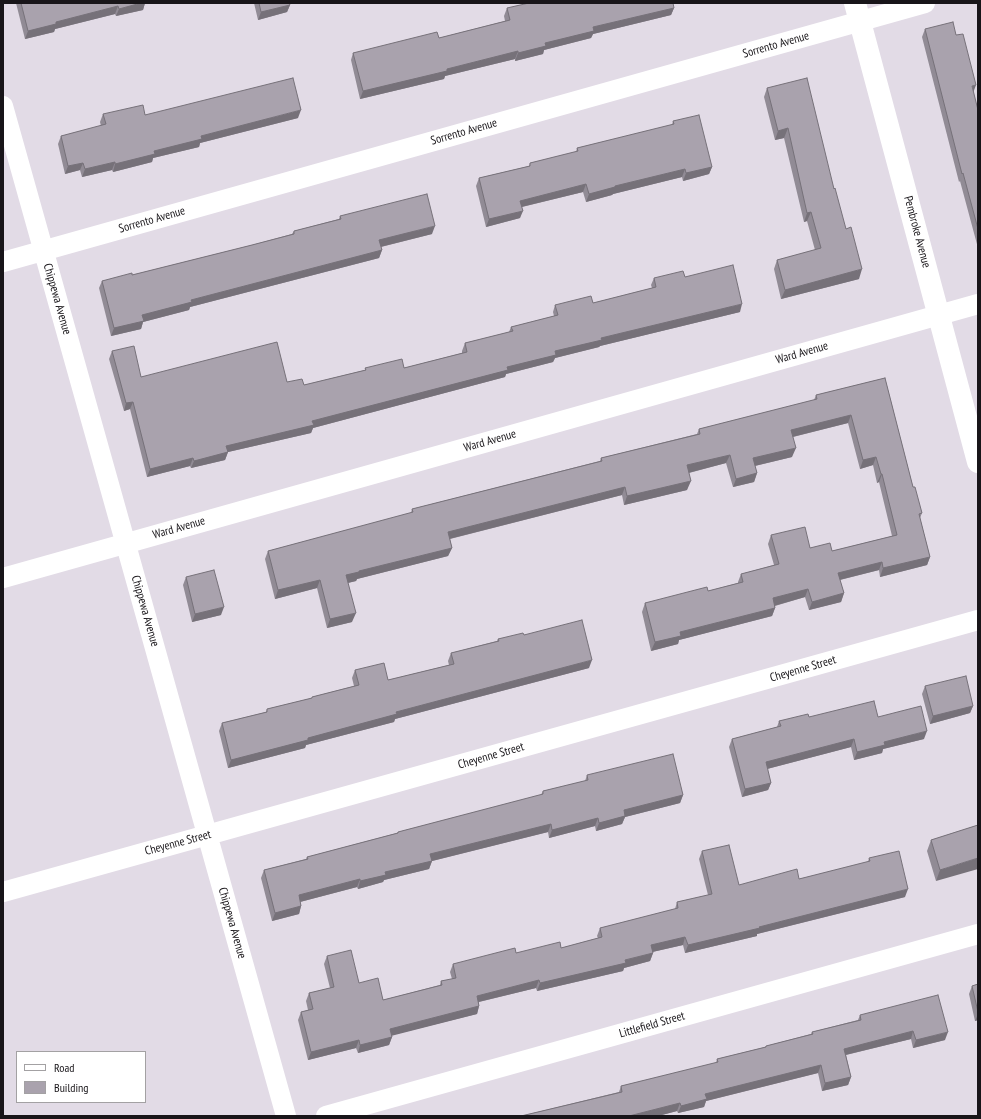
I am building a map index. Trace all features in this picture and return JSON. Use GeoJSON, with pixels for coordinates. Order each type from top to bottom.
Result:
{"type":"FeatureCollection","features":[{"type":"Feature","properties":{"kind":"street","name":"Sorrento Avenue"},"geometry":{"type":"LineString","coordinates":[[3,262],[858,12],[925,3]]}},
{"type":"Feature","properties":{"kind":"street","name":"Pembroke Avenue"},"geometry":{"type":"LineString","coordinates":[[858,12],[978,462]]}},
{"type":"Feature","properties":{"kind":"street","name":"Chippewa Avenue"},"geometry":{"type":"LineString","coordinates":[[3,106],[286,1116]]}},
{"type":"Feature","properties":{"kind":"street","name":"Ward Avenue"},"geometry":{"type":"LineString","coordinates":[[3,578],[978,304]]}},
{"type":"Feature","properties":{"kind":"street","name":"Cheyenne Street"},"geometry":{"type":"LineString","coordinates":[[3,892],[978,620]]}},
{"type":"Feature","properties":{"kind":"street","name":"Littlefield Street"},"geometry":{"type":"LineString","coordinates":[[326,1116],[978,934]]}},
{"type":"Feature","properties":{"kind":"building"},"geometry":{"type":"Polygon","coordinates":[[[21,3],[141,3],[119,9],[118,6],[28,31],[21,3]]]}},
{"type":"Feature","properties":{"kind":"building"},"geometry":{"type":"Polygon","coordinates":[[[259,3],[289,3],[290,5],[261,12],[259,3]]]}},
{"type":"Feature","properties":{"kind":"building"},"geometry":{"type":"Polygon","coordinates":[[[529,3],[673,3],[674,8],[593,27],[594,31],[545,43],[546,46],[518,53],[518,51],[447,69],[447,71],[363,91],[353,53],[437,32],[439,38],[510,20],[507,8],[529,3]]]}},
{"type":"Feature","properties":{"kind":"building"},"geometry":{"type":"Polygon","coordinates":[[[953,22],[956,35],[963,34],[976,85],[972,86],[978,110],[978,229],[963,173],[962,174],[925,29],[953,22]]]}},
{"type":"Feature","properties":{"kind":"building"},"geometry":{"type":"Polygon","coordinates":[[[293,78],[301,110],[201,136],[202,139],[154,151],[155,154],[115,164],[115,162],[85,169],[83,163],[68,166],[61,136],[106,124],[103,114],[143,105],[145,115],[293,78]]]}},
{"type":"Feature","properties":{"kind":"building"},"geometry":{"type":"Polygon","coordinates":[[[807,78],[834,189],[835,188],[846,229],[851,227],[862,269],[785,290],[777,260],[821,248],[811,212],[807,213],[788,128],[778,131],[767,88],[807,78]]]}},
{"type":"Feature","properties":{"kind":"building"},"geometry":{"type":"Polygon","coordinates":[[[699,115],[712,167],[686,173],[685,169],[589,194],[586,184],[520,201],[523,211],[489,219],[479,178],[530,166],[530,163],[578,151],[577,148],[674,124],[673,121],[699,115]]]}},
{"type":"Feature","properties":{"kind":"building"},"geometry":{"type":"Polygon","coordinates":[[[427,194],[435,226],[379,240],[382,250],[191,300],[192,302],[142,315],[144,321],[114,328],[102,281],[132,273],[132,275],[294,234],[294,231],[341,219],[340,216],[427,194]]]}},
{"type":"Feature","properties":{"kind":"building"},"geometry":{"type":"Polygon","coordinates":[[[733,265],[742,304],[601,338],[602,340],[555,351],[556,355],[507,367],[508,370],[312,421],[314,425],[226,446],[228,452],[194,461],[193,458],[150,469],[133,402],[126,403],[112,351],[134,346],[141,377],[277,342],[287,382],[302,379],[304,385],[366,370],[365,368],[402,359],[404,368],[467,352],[465,343],[513,331],[511,327],[558,315],[555,305],[591,296],[593,303],[656,287],[654,278],[683,271],[685,277],[733,265]]]}},
{"type":"Feature","properties":{"kind":"building"},"geometry":{"type":"Polygon","coordinates":[[[885,378],[913,487],[915,487],[922,513],[919,514],[930,557],[883,568],[882,562],[838,573],[844,593],[812,602],[808,589],[773,598],[775,608],[680,632],[681,636],[655,642],[645,603],[707,587],[708,591],[743,582],[741,574],[779,564],[771,535],[805,527],[810,548],[830,543],[832,551],[897,535],[882,474],[876,457],[863,460],[851,415],[791,430],[796,448],[753,458],[757,473],[736,479],[730,455],[687,465],[691,481],[627,496],[625,487],[448,532],[452,548],[346,575],[356,613],[330,619],[320,580],[278,590],[268,551],[413,512],[412,509],[602,461],[601,458],[700,434],[699,429],[817,399],[816,395],[885,378]]]}},
{"type":"Feature","properties":{"kind":"building"},"geometry":{"type":"Polygon","coordinates":[[[214,570],[224,607],[195,614],[186,577],[214,570]]]}},
{"type":"Feature","properties":{"kind":"building"},"geometry":{"type":"Polygon","coordinates":[[[582,620],[592,660],[396,712],[397,714],[308,738],[308,740],[231,760],[222,723],[267,712],[267,709],[359,685],[355,670],[384,663],[388,680],[454,664],[451,653],[499,641],[498,639],[523,633],[524,635],[582,620]]]}},
{"type":"Feature","properties":{"kind":"building"},"geometry":{"type":"Polygon","coordinates":[[[966,676],[973,706],[933,716],[925,686],[966,676]]]}},
{"type":"Feature","properties":{"kind":"building"},"geometry":{"type":"Polygon","coordinates":[[[874,701],[878,717],[921,706],[927,731],[884,742],[885,745],[857,752],[854,739],[766,762],[771,783],[745,789],[732,739],[781,726],[779,721],[808,714],[809,717],[874,701]]]}},
{"type":"Feature","properties":{"kind":"building"},"geometry":{"type":"Polygon","coordinates":[[[673,754],[683,795],[624,810],[625,816],[599,823],[598,818],[552,830],[551,824],[430,854],[432,861],[385,872],[386,875],[360,881],[360,879],[299,895],[301,906],[275,913],[264,870],[308,859],[307,857],[398,832],[543,794],[543,791],[588,780],[587,775],[673,754]]]}},
{"type":"Feature","properties":{"kind":"building"},"geometry":{"type":"Polygon","coordinates":[[[978,825],[978,858],[940,870],[931,840],[978,825]]]}},
{"type":"Feature","properties":{"kind":"building"},"geometry":{"type":"Polygon","coordinates":[[[729,845],[739,885],[797,869],[799,879],[870,861],[869,858],[899,851],[908,889],[759,927],[760,928],[688,945],[685,937],[651,945],[653,953],[625,960],[626,963],[540,983],[539,980],[477,996],[479,1006],[390,1029],[392,1037],[360,1045],[359,1040],[311,1052],[301,1012],[313,1009],[309,993],[334,987],[327,956],[351,950],[359,983],[378,978],[383,1000],[442,985],[441,981],[456,978],[453,964],[515,948],[516,953],[560,942],[561,948],[602,937],[600,928],[678,908],[677,902],[712,894],[702,851],[729,845]]]}},
{"type":"Feature","properties":{"kind":"building"},"geometry":{"type":"Polygon","coordinates":[[[978,984],[978,1012],[972,986],[978,984]]]}},
{"type":"Feature","properties":{"kind":"building"},"geometry":{"type":"Polygon","coordinates":[[[938,995],[948,1032],[916,1040],[913,1031],[844,1049],[851,1077],[825,1083],[821,1065],[705,1094],[707,1099],[681,1106],[680,1103],[629,1116],[521,1116],[622,1092],[621,1086],[718,1062],[717,1059],[813,1034],[812,1032],[861,1020],[860,1015],[938,995]]]}}]}
